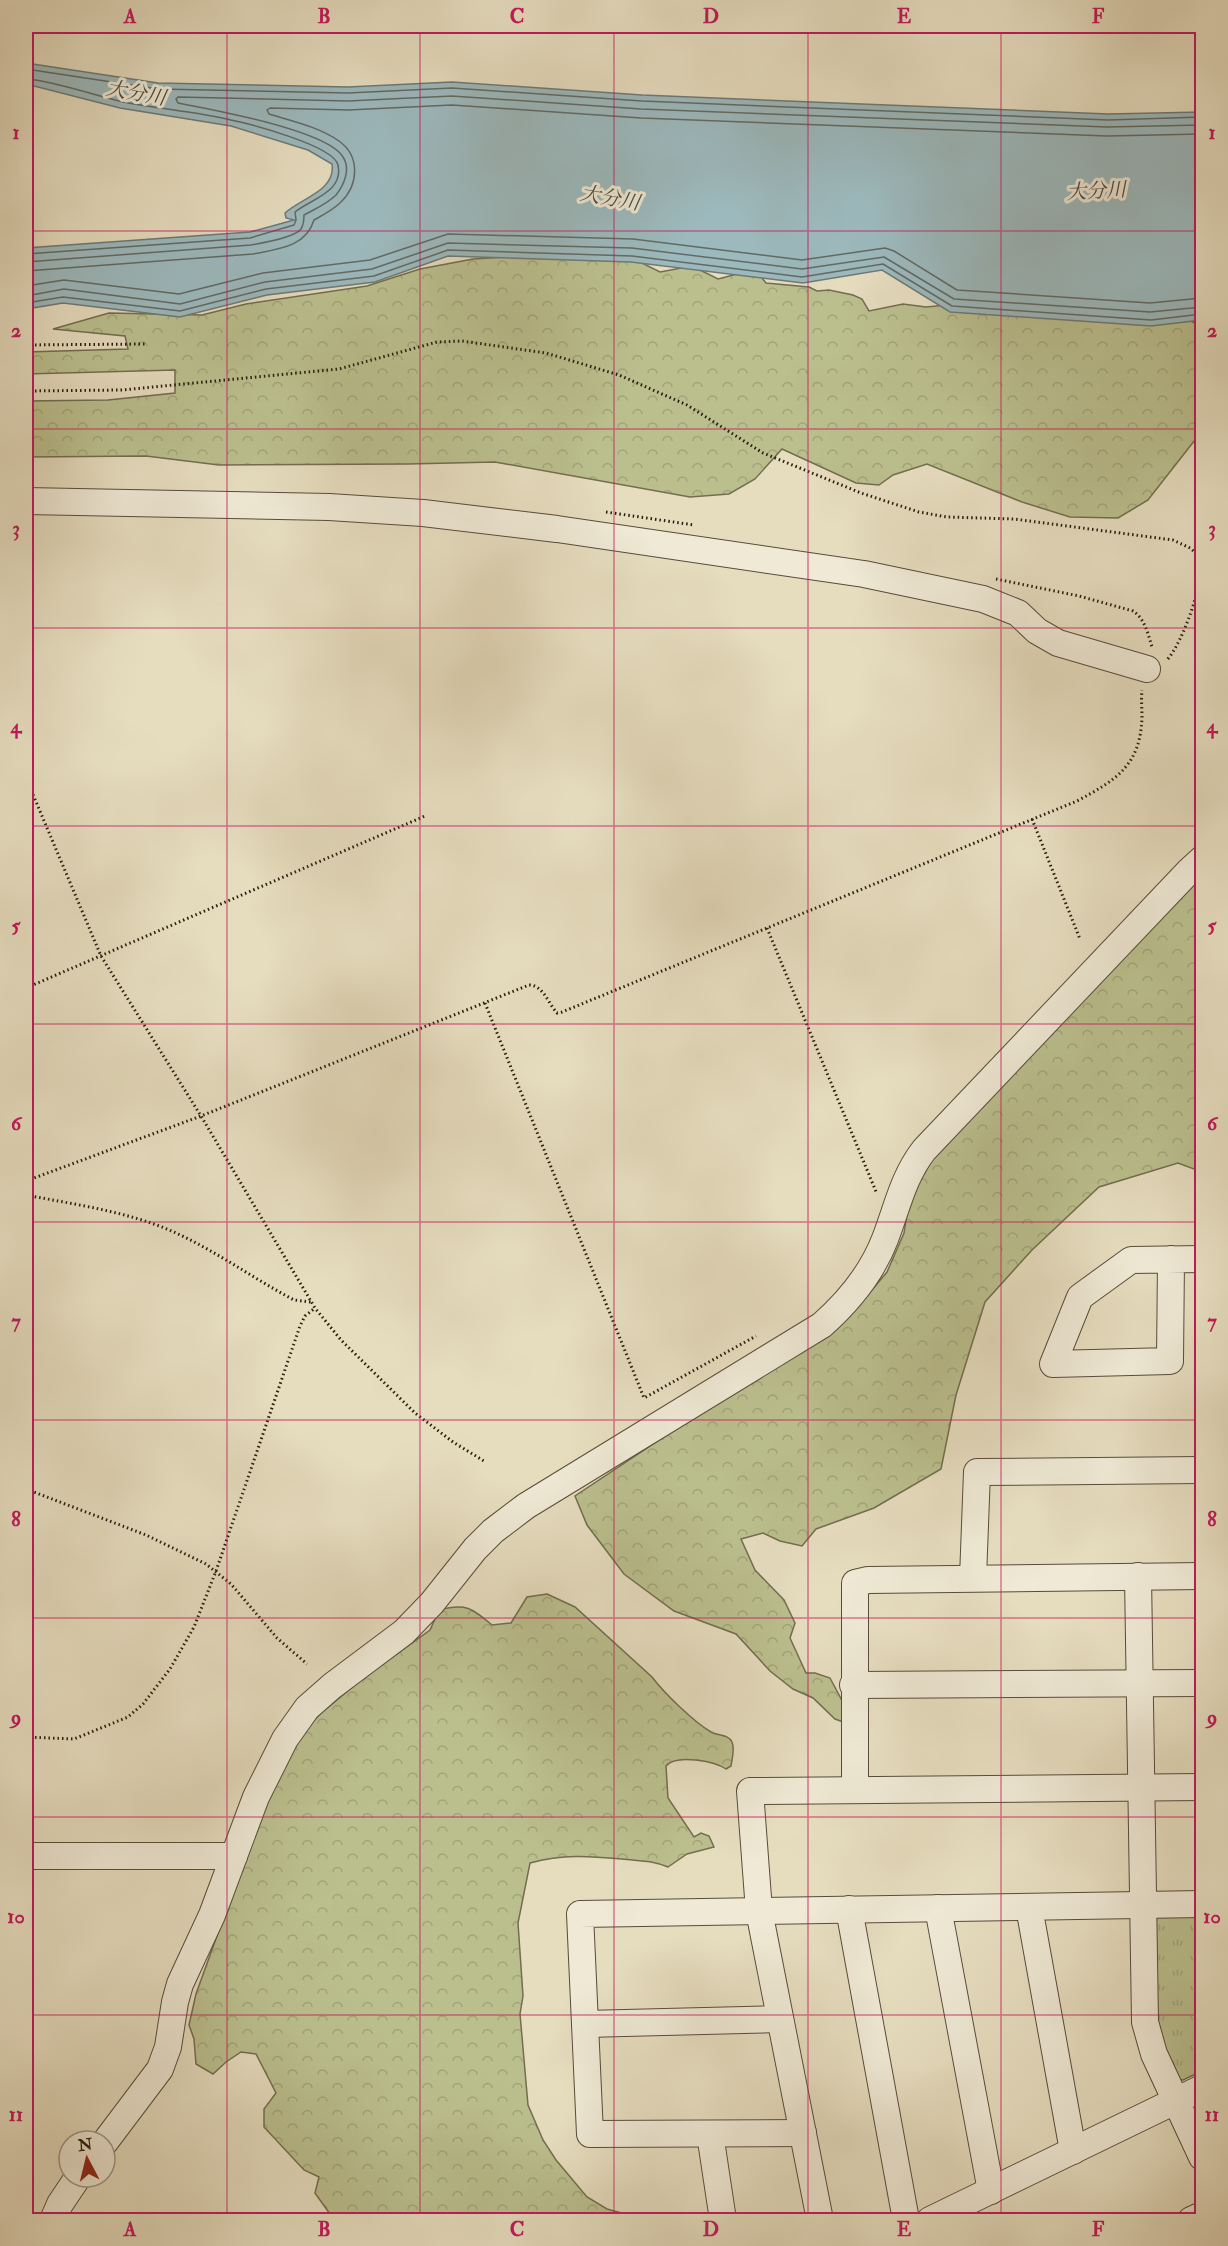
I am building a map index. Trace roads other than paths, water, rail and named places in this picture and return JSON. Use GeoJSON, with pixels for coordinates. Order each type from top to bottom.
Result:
{"type":"FeatureCollection","features":[{"type":"Feature","properties":{"kind":"street"},"geometry":{"type":"LineString","coordinates":[[26,501],[329,507],[423,513],[557,529],[864,574],[983,599],[1018,613],[1037,631],[1058,643],[1147,669]]}},
{"type":"Feature","properties":{"kind":"street"},"geometry":{"type":"LineString","coordinates":[[115,2129],[160,2070],[168,2047],[177,1994],[212,1915],[267,1774],[285,1739],[307,1708],[332,1686],[404,1632],[420,1617],[475,1549],[493,1531],[526,1506],[817,1329],[847,1302],[866,1277],[880,1252],[902,1188],[924,1150],[1203,859]]}},
{"type":"Feature","properties":{"kind":"street"},"geometry":{"type":"LineString","coordinates":[[1171,1259],[1170,1361],[1053,1364],[1080,1297],[1131,1260],[1203,1258]]}},
{"type":"Feature","properties":{"kind":"street"},"geometry":{"type":"LineString","coordinates":[[973,1578],[977,1472],[1203,1470]]}},
{"type":"Feature","properties":{"kind":"street"},"geometry":{"type":"LineString","coordinates":[[1138,1576],[1145,2022],[1154,2054],[1203,2157]]}},
{"type":"Feature","properties":{"kind":"street"},"geometry":{"type":"LineString","coordinates":[[855,1790],[853,1686],[855,1583],[868,1580],[1203,1576]]}},
{"type":"Feature","properties":{"kind":"street"},"geometry":{"type":"LineString","coordinates":[[853,1686],[1203,1683]]}},
{"type":"Feature","properties":{"kind":"street"},"geometry":{"type":"LineString","coordinates":[[820,2220],[759,1911],[750,1791],[1203,1787]]}},
{"type":"Feature","properties":{"kind":"street"},"geometry":{"type":"LineString","coordinates":[[26,1856],[234,1856]]}},
{"type":"Feature","properties":{"kind":"street"},"geometry":{"type":"LineString","coordinates":[[803,2133],[590,2134],[580,1914],[1203,1904]]}},
{"type":"Feature","properties":{"kind":"street"},"geometry":{"type":"LineString","coordinates":[[1029,1907],[1073,2151]]}},
{"type":"Feature","properties":{"kind":"street"},"geometry":{"type":"LineString","coordinates":[[938,1908],[991,2191]]}},
{"type":"Feature","properties":{"kind":"street"},"geometry":{"type":"LineString","coordinates":[[849,1910],[906,2220]]}},
{"type":"Feature","properties":{"kind":"street"},"geometry":{"type":"LineString","coordinates":[[585,2024],[780,2019]]}},
{"type":"Feature","properties":{"kind":"street"},"geometry":{"type":"LineString","coordinates":[[930,2220],[1203,2088]]}},
{"type":"Feature","properties":{"kind":"street"},"geometry":{"type":"LineString","coordinates":[[710,2134],[723,2220]]}},
{"type":"Feature","properties":{"kind":"street"},"geometry":{"type":"LineString","coordinates":[[53,2220],[70,2189]]}},
{"type":"Feature","properties":{"kind":"street"},"geometry":{"type":"LineString","coordinates":[[1191,2220],[1203,2215]]}},
{"type":"Feature","properties":{"kind":"water","name":"大分川"},"geometry":{"type":"Polygon","coordinates":[[[26,63],[158,83],[348,87],[452,82],[642,95],[1108,114],[1202,112],[1202,320],[1151,326],[950,312],[882,270],[803,283],[631,262],[448,256],[375,282],[267,295],[180,317],[63,303],[26,309],[26,248],[250,232],[294,220],[286,218],[285,213],[316,193],[329,181],[332,164],[308,150],[231,126],[120,108],[26,84],[26,63]]]}}]}
